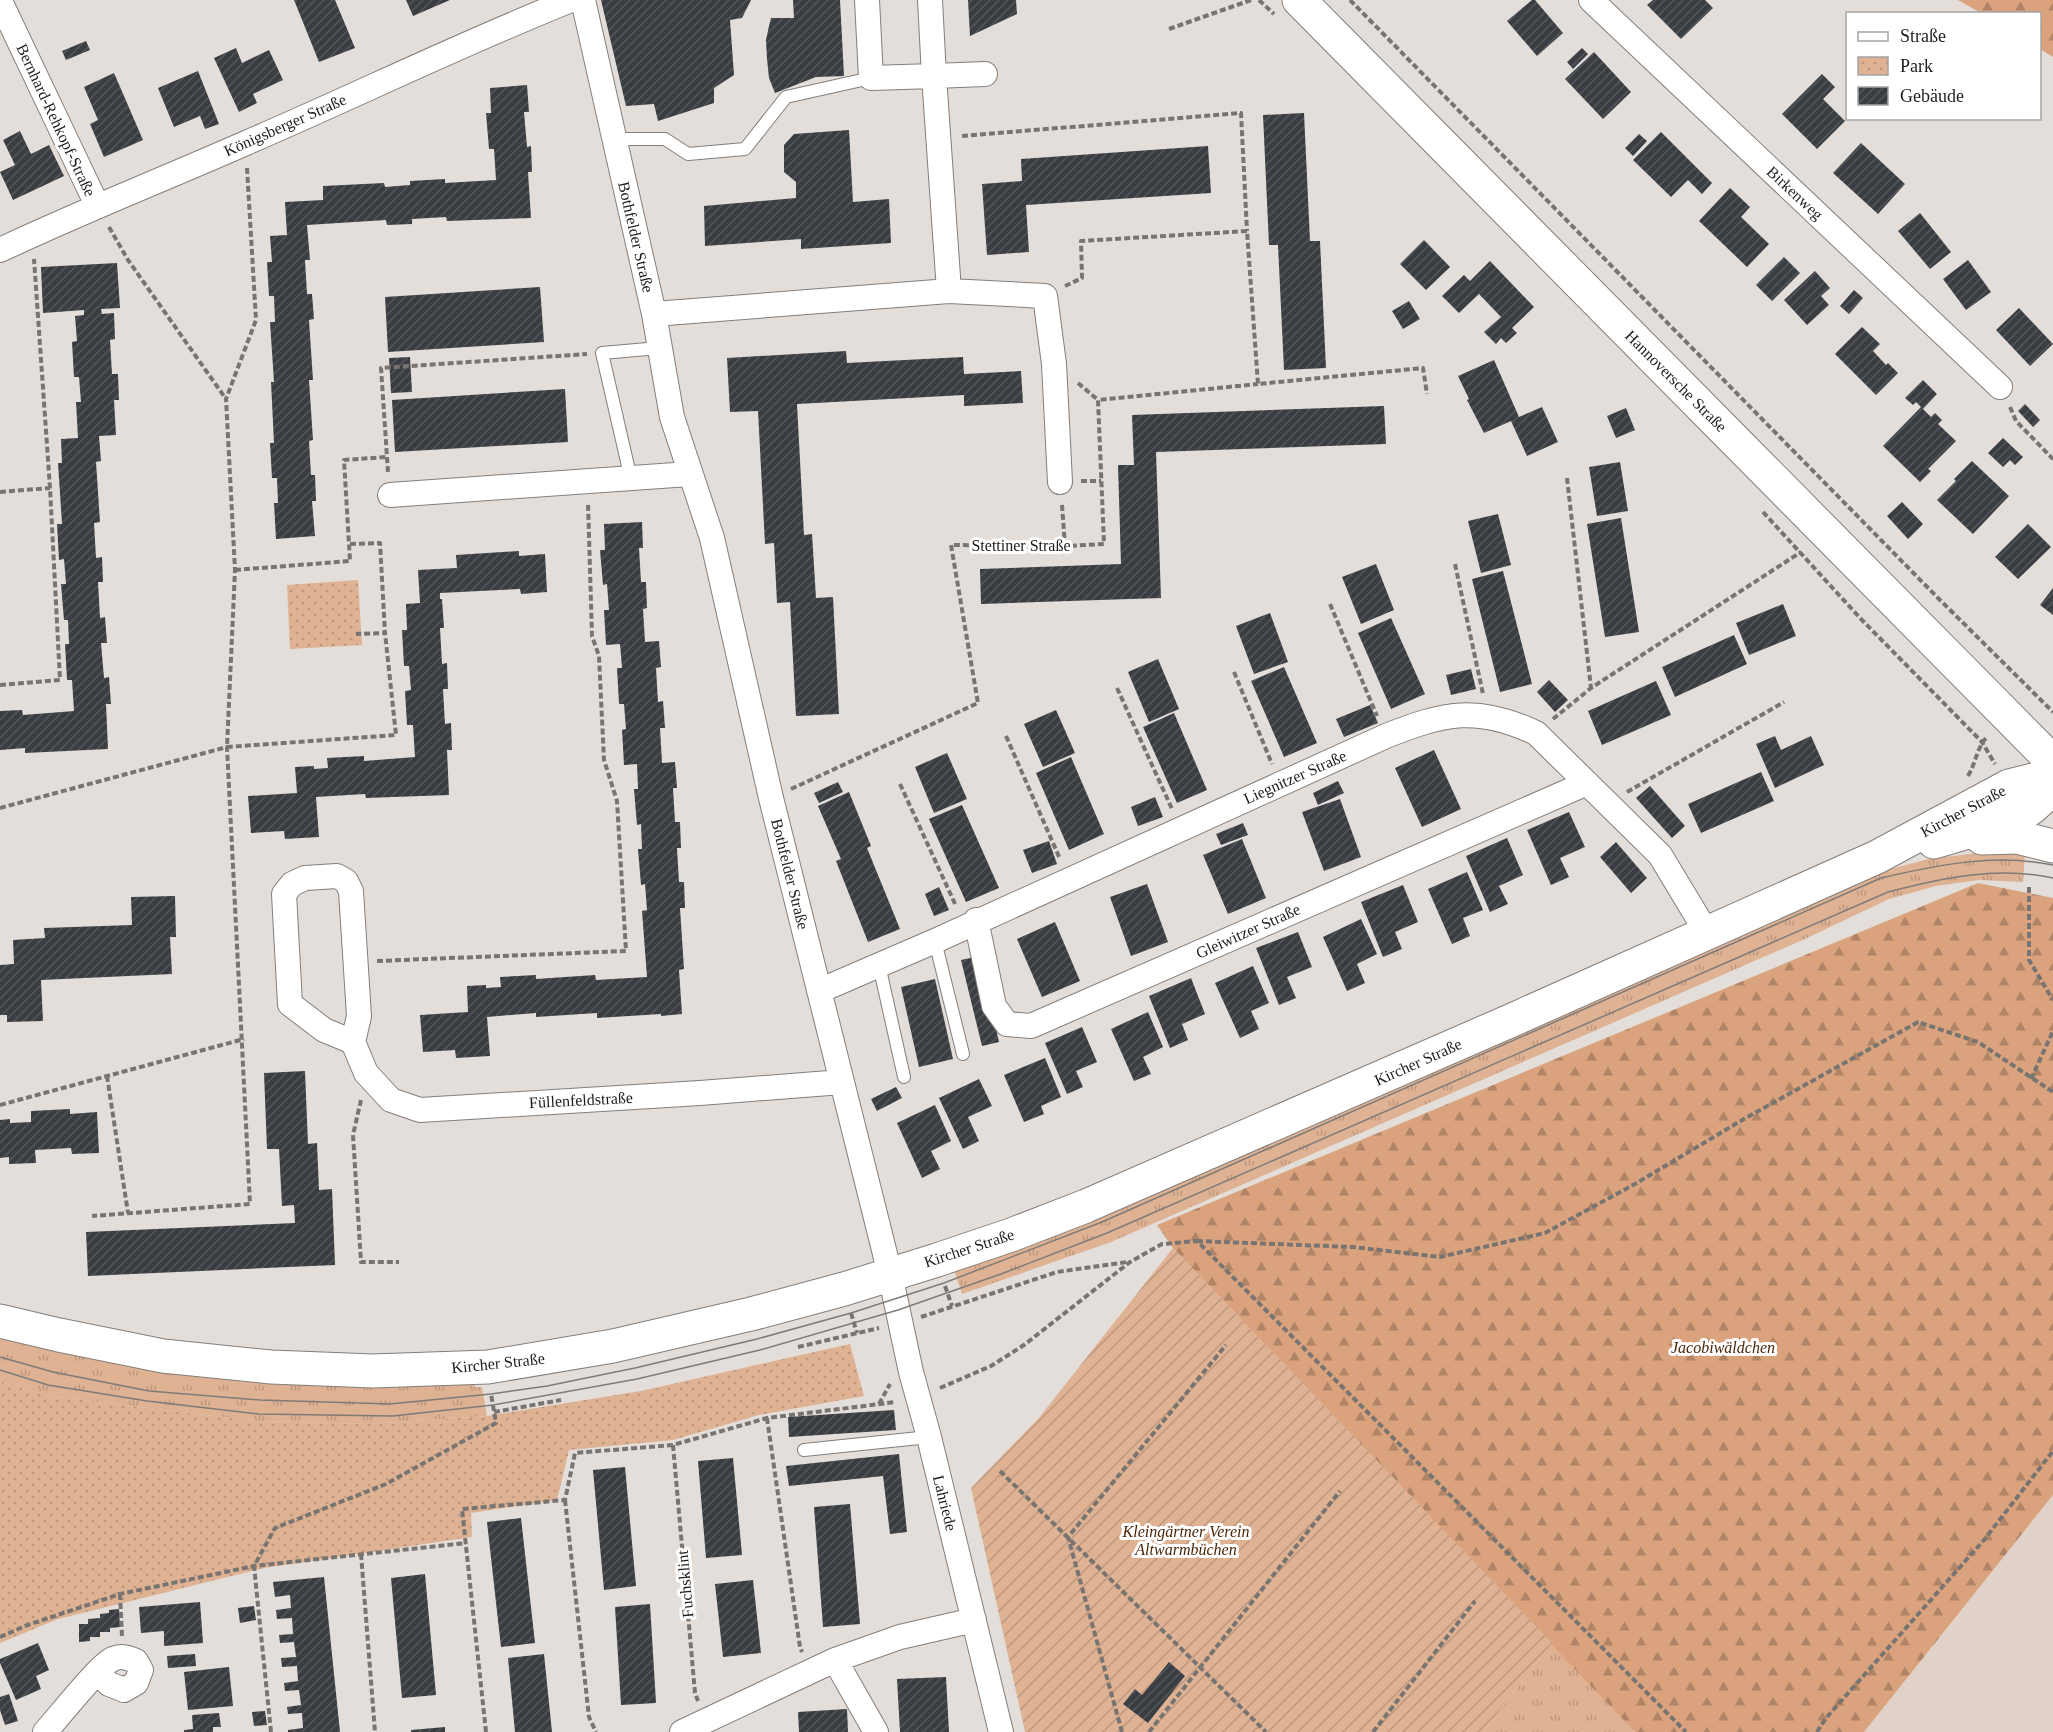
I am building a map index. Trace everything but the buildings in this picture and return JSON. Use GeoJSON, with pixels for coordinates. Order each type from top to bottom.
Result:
{"type":"FeatureCollection","features":[{"type":"Feature","properties":{"kind":"main road","name":"Hannoversche Straße"},"geometry":{"type":"LineString","coordinates":[[1312,4],[2053,762]]}},
{"type":"Feature","properties":{"kind":"main road","name":"Kircher Straße"},"geometry":{"type":"LineString","coordinates":[[0,1321],[163,1356],[271,1367],[373,1371],[488,1367],[613,1347],[751,1314],[890,1274],[1011,1235],[1086,1206],[1510,1021],[1877,857],[2009,786],[2053,775]]}},
{"type":"Feature","properties":{"kind":"main road","name":"Kircher Straße"},"geometry":{"type":"LineString","coordinates":[[1877,857],[2013,819],[2024,814],[2053,786]]}},
{"type":"Feature","properties":{"kind":"main road","name":"Kircher Straße"},"geometry":{"type":"LineString","coordinates":[[1947,839],[2017,837],[2053,846]]}},
{"type":"Feature","properties":{"kind":"street","name":"Königsberger Straße"},"geometry":{"type":"LineString","coordinates":[[0,250],[571,0]]}},
{"type":"Feature","properties":{"kind":"street","name":"Bothfelder Straße"},"geometry":{"type":"LineString","coordinates":[[583,0],[654,314],[672,417],[712,538],[771,798],[890,1274]]}},
{"type":"Feature","properties":{"kind":"street"},"geometry":{"type":"LineString","coordinates":[[867,0],[871,78],[985,74]]}},
{"type":"Feature","properties":{"kind":"street"},"geometry":{"type":"LineString","coordinates":[[930,0],[949,291]]}},
{"type":"Feature","properties":{"kind":"street","name":"Birkenweg"},"geometry":{"type":"LineString","coordinates":[[1591,0],[2000,387]]}},
{"type":"Feature","properties":{"kind":"street","name":"Bernhard-Rehkopf-Straße"},"geometry":{"type":"LineString","coordinates":[[0,2],[97,206]]}},
{"type":"Feature","properties":{"kind":"street"},"geometry":{"type":"LineString","coordinates":[[654,314],[949,291],[1045,296],[1054,364],[1060,482]]}},
{"type":"Feature","properties":{"kind":"street"},"geometry":{"type":"LineString","coordinates":[[390,495],[689,474]]}},
{"type":"Feature","properties":{"kind":"street","name":"Liegnitzer Straße"},"geometry":{"type":"LineString","coordinates":[[819,990],[1386,736],[1423,722],[1454,715],[1488,716],[1513,722],[1536,733],[1660,855],[1707,933]]}},
{"type":"Feature","properties":{"kind":"street","name":"Gleiwitzer Straße"},"geometry":{"type":"LineString","coordinates":[[970,923],[994,1006],[1007,1024],[1031,1026],[1587,783]]}},
{"type":"Feature","properties":{"kind":"street"},"geometry":{"type":"LineString","coordinates":[[337,876],[346,881],[351,891],[359,1016],[353,1042],[324,1030],[290,1004],[284,894],[292,884],[305,878],[337,876]]}},
{"type":"Feature","properties":{"kind":"street","name":"Füllenfeldstraße"},"geometry":{"type":"LineString","coordinates":[[353,1042],[366,1073],[391,1100],[420,1110],[842,1082]]}},
{"type":"Feature","properties":{"kind":"street","name":"Lahriede"},"geometry":{"type":"LineString","coordinates":[[890,1274],[911,1372],[1001,1732]]}},
{"type":"Feature","properties":{"kind":"street"},"geometry":{"type":"LineString","coordinates":[[682,1732],[836,1660],[900,1637],[974,1620]]}},
{"type":"Feature","properties":{"kind":"street"},"geometry":{"type":"LineString","coordinates":[[45,1732],[98,1672],[109,1684],[124,1690],[136,1683],[141,1670],[136,1661],[123,1656]]}},
{"type":"Feature","properties":{"kind":"street"},"geometry":{"type":"LineString","coordinates":[[836,1660],[876,1732]]}},
{"type":"Feature","properties":{"kind":"lane"},"geometry":{"type":"LineString","coordinates":[[614,139],[665,140],[688,154],[745,149],[786,97],[871,78]]}},
{"type":"Feature","properties":{"kind":"lane"},"geometry":{"type":"LineString","coordinates":[[631,479],[602,353],[659,348]]}},
{"type":"Feature","properties":{"kind":"lane"},"geometry":{"type":"LineString","coordinates":[[935,940],[963,1054]]}},
{"type":"Feature","properties":{"kind":"lane"},"geometry":{"type":"LineString","coordinates":[[879,964],[904,1077]]}},
{"type":"Feature","properties":{"kind":"lane"},"geometry":{"type":"LineString","coordinates":[[804,1450],[929,1437]]}},
{"type":"Feature","properties":{"kind":"path"},"geometry":{"type":"LineString","coordinates":[[1169,29],[1251,0]]}},
{"type":"Feature","properties":{"kind":"path"},"geometry":{"type":"LineString","coordinates":[[1350,0],[2053,712]]}},
{"type":"Feature","properties":{"kind":"path"},"geometry":{"type":"LineString","coordinates":[[940,138],[1241,113],[1258,384]]}},
{"type":"Feature","properties":{"kind":"path"},"geometry":{"type":"LineString","coordinates":[[92,1216],[250,1204],[244,1039],[227,747],[235,570],[226,399],[256,320],[246,143]]}},
{"type":"Feature","properties":{"kind":"path"},"geometry":{"type":"LineString","coordinates":[[97,206],[128,260],[226,399]]}},
{"type":"Feature","properties":{"kind":"path"},"geometry":{"type":"LineString","coordinates":[[1045,296],[1082,278],[1082,241],[1247,231]]}},
{"type":"Feature","properties":{"kind":"path"},"geometry":{"type":"LineString","coordinates":[[0,684],[60,680],[50,488],[32,235]]}},
{"type":"Feature","properties":{"kind":"path"},"geometry":{"type":"LineString","coordinates":[[390,495],[381,368],[602,353]]}},
{"type":"Feature","properties":{"kind":"path","name":"Stettiner Straße"},"geometry":{"type":"LineString","coordinates":[[771,798],[978,703],[951,545],[1104,544],[1098,400],[1423,368],[1427,394]]}},
{"type":"Feature","properties":{"kind":"path"},"geometry":{"type":"LineString","coordinates":[[2000,387],[2016,421],[2053,459]]}},
{"type":"Feature","properties":{"kind":"path"},"geometry":{"type":"LineString","coordinates":[[235,570],[350,561],[344,460],[387,458]]}},
{"type":"Feature","properties":{"kind":"path"},"geometry":{"type":"LineString","coordinates":[[1567,478],[1591,688]]}},
{"type":"Feature","properties":{"kind":"path"},"geometry":{"type":"LineString","coordinates":[[356,962],[626,951],[617,801],[604,760],[598,656],[592,636],[587,482]]}},
{"type":"Feature","properties":{"kind":"path"},"geometry":{"type":"LineString","coordinates":[[0,492],[50,488]]}},
{"type":"Feature","properties":{"kind":"path"},"geometry":{"type":"LineString","coordinates":[[0,808],[227,747],[396,735],[380,543],[350,544]]}},
{"type":"Feature","properties":{"kind":"path"},"geometry":{"type":"LineString","coordinates":[[1536,733],[1591,688],[1801,552]]}},
{"type":"Feature","properties":{"kind":"path"},"geometry":{"type":"LineString","coordinates":[[1455,564],[1488,716]]}},
{"type":"Feature","properties":{"kind":"path"},"geometry":{"type":"LineString","coordinates":[[1330,604],[1386,736]]}},
{"type":"Feature","properties":{"kind":"path"},"geometry":{"type":"LineString","coordinates":[[356,634],[386,633]]}},
{"type":"Feature","properties":{"kind":"path"},"geometry":{"type":"LineString","coordinates":[[1234,672],[1280,784]]}},
{"type":"Feature","properties":{"kind":"path"},"geometry":{"type":"LineString","coordinates":[[1117,688],[1181,829]]}},
{"type":"Feature","properties":{"kind":"path"},"geometry":{"type":"LineString","coordinates":[[1608,803],[1784,702]]}},
{"type":"Feature","properties":{"kind":"path"},"geometry":{"type":"LineString","coordinates":[[1006,736],[1069,879]]}},
{"type":"Feature","properties":{"kind":"path"},"geometry":{"type":"LineString","coordinates":[[900,784],[970,923]]}},
{"type":"Feature","properties":{"kind":"path"},"geometry":{"type":"LineString","coordinates":[[2030,887],[2029,960],[2053,1000]]}},
{"type":"Feature","properties":{"kind":"path"},"geometry":{"type":"LineString","coordinates":[[596,1732],[589,1718],[564,1500],[574,1454],[673,1445],[767,1418],[919,1400],[956,1380],[991,1366],[1024,1345],[1130,1262],[1162,1244],[1197,1241],[1353,1247],[1440,1257],[1545,1233],[1918,1022],[1978,1042],[2053,1092]]}},
{"type":"Feature","properties":{"kind":"path"},"geometry":{"type":"LineString","coordinates":[[2031,1079],[2053,1030]]}},
{"type":"Feature","properties":{"kind":"path"},"geometry":{"type":"LineString","coordinates":[[0,1105],[244,1039]]}},
{"type":"Feature","properties":{"kind":"path"},"geometry":{"type":"LineString","coordinates":[[366,1073],[353,1135],[361,1262],[399,1262]]}},
{"type":"Feature","properties":{"kind":"path"},"geometry":{"type":"LineString","coordinates":[[107,1076],[128,1213]]}},
{"type":"Feature","properties":{"kind":"path"},"geometry":{"type":"LineString","coordinates":[[1197,1241],[1686,1732]]}},
{"type":"Feature","properties":{"kind":"path"},"geometry":{"type":"LineString","coordinates":[[798,1347],[901,1324],[1057,1272],[1130,1262]]}},
{"type":"Feature","properties":{"kind":"path"},"geometry":{"type":"LineString","coordinates":[[1068,1537],[1226,1345]]}},
{"type":"Feature","properties":{"kind":"path"},"geometry":{"type":"LineString","coordinates":[[494,1412],[561,1400]]}},
{"type":"Feature","properties":{"kind":"path"},"geometry":{"type":"LineString","coordinates":[[767,1418],[800,1647],[811,1670]]}},
{"type":"Feature","properties":{"kind":"path","name":"Fuchsklint"},"geometry":{"type":"LineString","coordinates":[[673,1445],[695,1693],[705,1721]]}},
{"type":"Feature","properties":{"kind":"path"},"geometry":{"type":"LineString","coordinates":[[1817,1732],[1826,1718],[1984,1540],[2053,1451]]}},
{"type":"Feature","properties":{"kind":"path"},"geometry":{"type":"LineString","coordinates":[[1000,1471],[1266,1732]]}},
{"type":"Feature","properties":{"kind":"path"},"geometry":{"type":"LineString","coordinates":[[1149,1732],[1340,1491]]}},
{"type":"Feature","properties":{"kind":"path"},"geometry":{"type":"LineString","coordinates":[[486,1732],[462,1509],[564,1500]]}},
{"type":"Feature","properties":{"kind":"path"},"geometry":{"type":"LineString","coordinates":[[1068,1537],[1122,1732]]}},
{"type":"Feature","properties":{"kind":"path"},"geometry":{"type":"LineString","coordinates":[[0,1637],[25,1626],[120,1594],[254,1566],[466,1544]]}},
{"type":"Feature","properties":{"kind":"path"},"geometry":{"type":"LineString","coordinates":[[362,1554],[375,1732]]}},
{"type":"Feature","properties":{"kind":"path"},"geometry":{"type":"LineString","coordinates":[[254,1566],[271,1732]]}},
{"type":"Feature","properties":{"kind":"path"},"geometry":{"type":"LineString","coordinates":[[120,1594],[123,1656]]}},
{"type":"Feature","properties":{"kind":"path"},"geometry":{"type":"LineString","coordinates":[[1373,1732],[1475,1602]]}},
{"type":"Feature","properties":{"kind":"shaded area"},"geometry":{"type":"Polygon","coordinates":[[[2053,1495],[2053,1732],[1864,1732],[2053,1495]]]}},
{"type":"Feature","properties":{"kind":"green space"},"geometry":{"type":"Polygon","coordinates":[[[1958,0],[2053,0],[2053,57],[2041,50],[2041,12],[1979,12],[1958,0]]]}},
{"type":"Feature","properties":{"kind":"green space"},"geometry":{"type":"Polygon","coordinates":[[[358,580],[362,645],[290,649],[287,585],[358,580]]]}},
{"type":"Feature","properties":{"kind":"green space"},"geometry":{"type":"Polygon","coordinates":[[[1978,853],[2025,853],[2023,882],[1979,880],[1936,886],[1889,899],[1807,938],[1111,1242],[962,1294],[953,1266],[1880,872],[1928,859],[1978,853]]]}},
{"type":"Feature","properties":{"kind":"green space","name":"Jacobiwäldchen"},"geometry":{"type":"Polygon","coordinates":[[[1978,883],[2053,898],[2053,1495],[1864,1732],[1635,1732],[1173,1248],[1157,1225],[1978,883]]]}},
{"type":"Feature","properties":{"kind":"green space","name":"Kleingärtner Verein Altwarmbüchen"},"geometry":{"type":"Polygon","coordinates":[[[1173,1248],[1552,1643],[1483,1732],[1025,1732],[971,1488],[1038,1419],[1173,1248]]]}},
{"type":"Feature","properties":{"kind":"green space"},"geometry":{"type":"Polygon","coordinates":[[[0,1333],[474,1377],[475,1387],[482,1387],[487,1416],[371,1424],[255,1421],[49,1396],[0,1382],[0,1333]]]}},
{"type":"Feature","properties":{"kind":"green space"},"geometry":{"type":"Polygon","coordinates":[[[850,1344],[864,1396],[759,1415],[673,1440],[569,1450],[557,1500],[471,1513],[472,1537],[264,1568],[58,1619],[0,1643],[0,1382],[49,1396],[255,1421],[371,1424],[487,1416],[641,1391],[850,1344]]]}},
{"type":"Feature","properties":{"kind":"green space"},"geometry":{"type":"Polygon","coordinates":[[[1552,1643],[1635,1732],[1483,1732],[1552,1643]]]}},
{"type":"Feature","properties":{"kind":"tram line"},"geometry":{"type":"LineString","coordinates":[[0,1357],[53,1372],[149,1391],[260,1400],[390,1404],[547,1386],[757,1339],[851,1313],[944,1283],[1102,1222],[1881,878],[1945,865],[1988,860],[2053,865]]}},
{"type":"Feature","properties":{"kind":"tram line"},"geometry":{"type":"LineString","coordinates":[[0,1370],[48,1385],[147,1401],[259,1414],[393,1416],[493,1405],[637,1379],[760,1350],[898,1310],[1001,1274],[1107,1233],[1888,892],[1949,878],[1990,873],[2053,878]]}}]}
